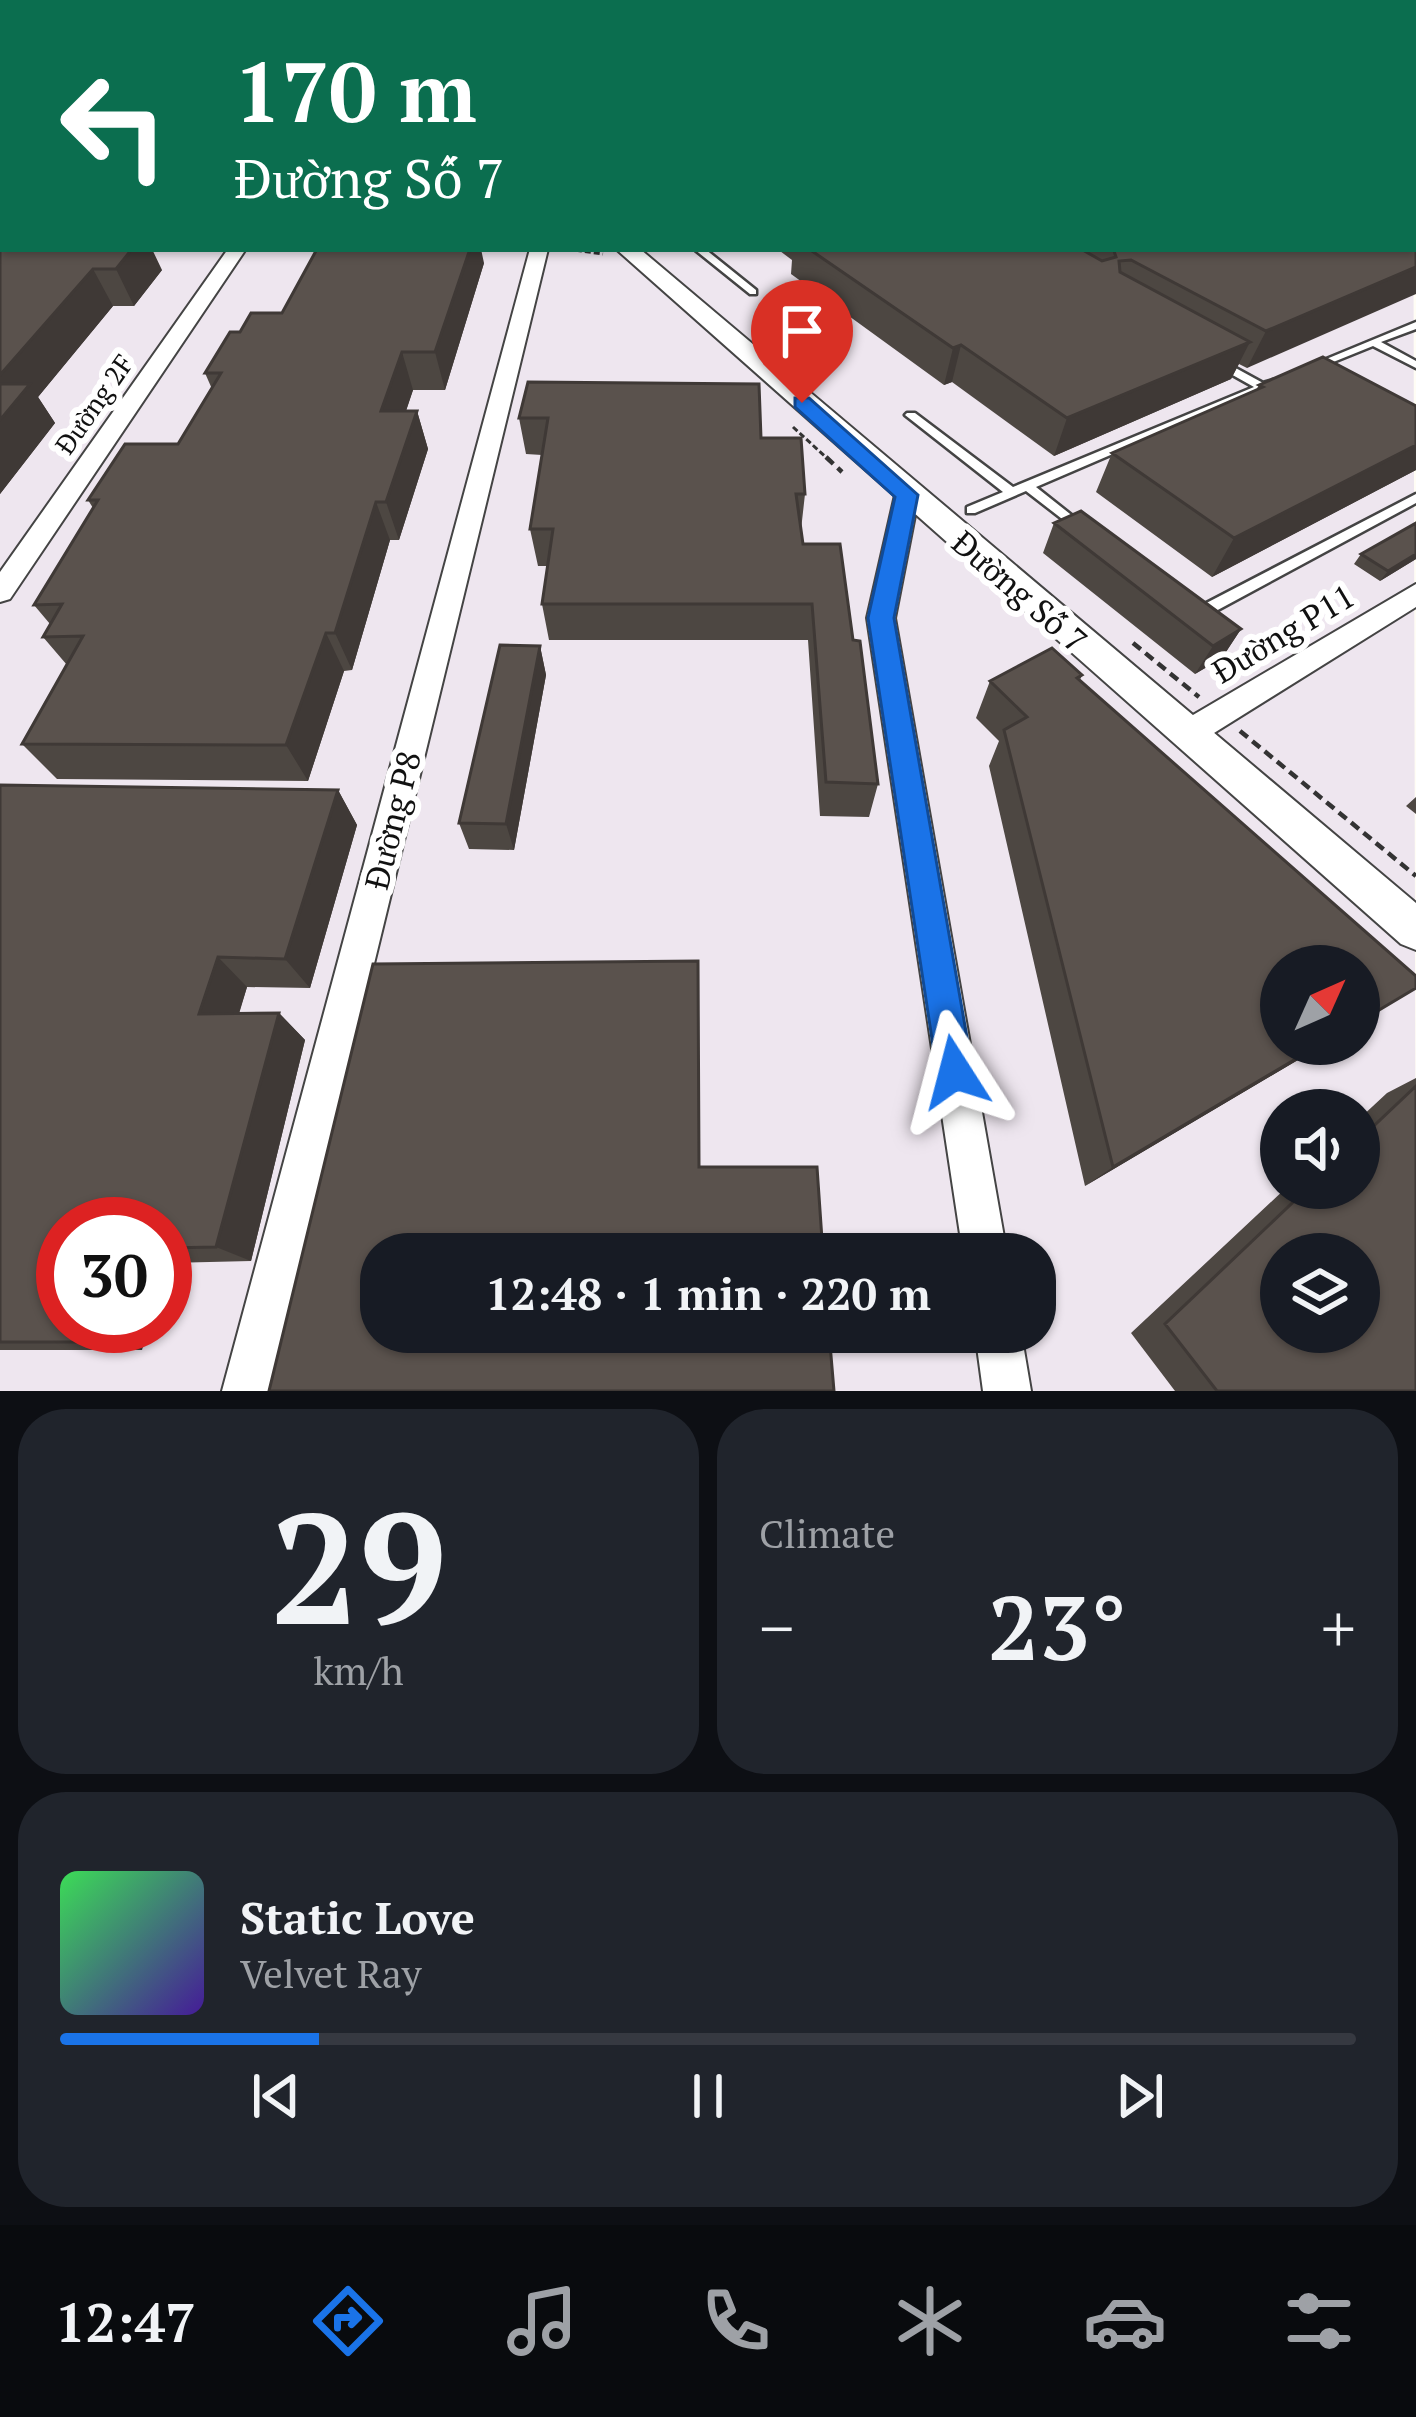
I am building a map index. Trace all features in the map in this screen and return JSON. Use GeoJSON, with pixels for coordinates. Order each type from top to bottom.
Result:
{"type":"FeatureCollection","features":[{"type":"Feature","properties":{"kind":"street","name":"Đường 2F"},"geometry":{"type":"LineString","coordinates":[[0,592],[235,252]]}},
{"type":"Feature","properties":{"kind":"street","name":"Đường P8"},"geometry":{"type":"LineString","coordinates":[[246,1391],[538,252]]}},
{"type":"Feature","properties":{"kind":"street","name":"Đường Số 7"},"geometry":{"type":"LineString","coordinates":[[630,252],[1416,930]]}},
{"type":"Feature","properties":{"kind":"street"},"geometry":{"type":"LineString","coordinates":[[907,495],[881,618],[982,1233]]}},
{"type":"Feature","properties":{"kind":"street","name":"Đường P11"},"geometry":{"type":"LineString","coordinates":[[1187,734],[1416,594]]}},
{"type":"Feature","properties":{"kind":"street"},"geometry":{"type":"LineString","coordinates":[[1001,1353],[1007,1391]]}},
{"type":"Feature","properties":{"kind":"lane"},"geometry":{"type":"LineString","coordinates":[[703,252],[753,292]]}},
{"type":"Feature","properties":{"kind":"lane"},"geometry":{"type":"LineString","coordinates":[[971,510],[1416,325]]}},
{"type":"Feature","properties":{"kind":"lane"},"geometry":{"type":"LineString","coordinates":[[1372,342],[1416,365]]}},
{"type":"Feature","properties":{"kind":"lane"},"geometry":{"type":"LineString","coordinates":[[1208,356],[1262,387]]}},
{"type":"Feature","properties":{"kind":"lane"},"geometry":{"type":"LineString","coordinates":[[911,415],[1012,492]]}},
{"type":"Feature","properties":{"kind":"lane"},"geometry":{"type":"LineString","coordinates":[[1027,485],[1100,544]]}},
{"type":"Feature","properties":{"kind":"lane"},"geometry":{"type":"LineString","coordinates":[[1173,603],[1191,618],[1416,498]]}},
{"type":"Feature","properties":{"kind":"shaded area"},"geometry":{"type":"Polygon","coordinates":[[[0,252],[1413,252],[1416,1391],[0,1391],[0,252]]]}},
{"type":"Feature","properties":{"kind":"building"},"geometry":{"type":"Polygon","coordinates":[[[0,252],[130,252],[116,269],[93,269],[0,375],[0,252]]]}},
{"type":"Feature","properties":{"kind":"building"},"geometry":{"type":"Polygon","coordinates":[[[315,252],[469,252],[435,352],[402,352],[381,411],[417,411],[386,502],[376,502],[335,633],[326,633],[286,745],[22,744],[83,636],[43,637],[62,604],[34,605],[98,500],[88,500],[125,444],[178,444],[221,373],[205,373],[230,332],[240,332],[251,313],[282,313],[315,252]]]}},
{"type":"Feature","properties":{"kind":"building"},"geometry":{"type":"Polygon","coordinates":[[[813,252],[1086,252],[1102,261],[1116,257],[1114,252],[1416,252],[1416,267],[1266,331],[1131,260],[1119,261],[1120,272],[1250,342],[1067,418],[961,345],[953,348],[813,252]]]}},
{"type":"Feature","properties":{"kind":"building"},"geometry":{"type":"Polygon","coordinates":[[[1323,357],[1416,406],[1416,445],[1234,538],[1112,453],[1263,387],[1259,385],[1323,357]]]}},
{"type":"Feature","properties":{"kind":"building"},"geometry":{"type":"Polygon","coordinates":[[[528,382],[759,384],[761,438],[801,438],[805,494],[796,494],[803,544],[840,544],[853,640],[860,641],[878,784],[826,782],[812,604],[542,604],[553,529],[530,529],[548,418],[519,418],[528,382]]]}},
{"type":"Feature","properties":{"kind":"building"},"geometry":{"type":"Polygon","coordinates":[[[0,384],[30,384],[0,420],[0,384]]]}},
{"type":"Feature","properties":{"kind":"building"},"geometry":{"type":"Polygon","coordinates":[[[1081,511],[1241,629],[1213,646],[1054,523],[1081,511]]]}},
{"type":"Feature","properties":{"kind":"building"},"geometry":{"type":"Polygon","coordinates":[[[1416,523],[1416,554],[1388,571],[1361,554],[1416,523]]]}},
{"type":"Feature","properties":{"kind":"building"},"geometry":{"type":"Polygon","coordinates":[[[500,645],[540,646],[506,824],[459,823],[500,645]]]}},
{"type":"Feature","properties":{"kind":"building"},"geometry":{"type":"Polygon","coordinates":[[[1052,648],[1082,675],[1077,678],[1416,976],[1416,988],[1380,1009],[1380,945],[1260,945],[1260,1065],[1285,1065],[1113,1167],[1004,730],[1027,717],[990,681],[1052,648]]]}},
{"type":"Feature","properties":{"kind":"building"},"geometry":{"type":"Polygon","coordinates":[[[0,785],[338,790],[285,959],[218,957],[199,1014],[279,1013],[216,1247],[192,1247],[192,1197],[36,1197],[36,1342],[0,1342],[0,785]]]}},
{"type":"Feature","properties":{"kind":"building"},"geometry":{"type":"Polygon","coordinates":[[[698,961],[699,1167],[817,1167],[822,1233],[360,1233],[360,1353],[831,1353],[834,1391],[269,1391],[373,964],[698,961]]]}},
{"type":"Feature","properties":{"kind":"building"},"geometry":{"type":"Polygon","coordinates":[[[1416,1086],[1416,1391],[1217,1391],[1165,1324],[1260,1234],[1260,1353],[1380,1353],[1380,1233],[1261,1233],[1286,1209],[1380,1209],[1380,1120],[1416,1086]]]}},
{"type":"Feature","properties":{"kind":"route"},"geometry":{"type":"LineString","coordinates":[[802,403],[907,495],[881,618],[955,1072]]}}]}
